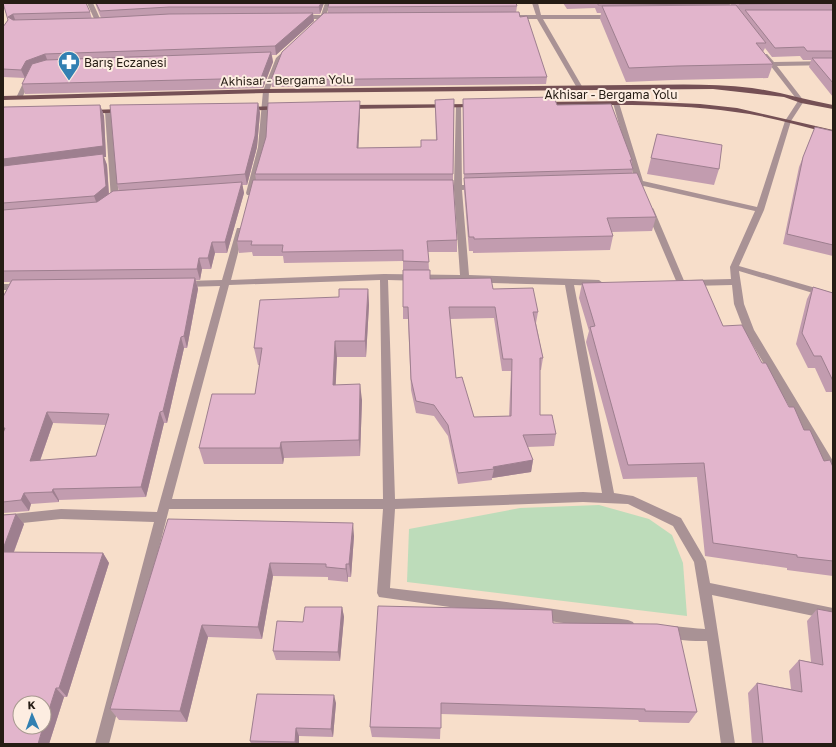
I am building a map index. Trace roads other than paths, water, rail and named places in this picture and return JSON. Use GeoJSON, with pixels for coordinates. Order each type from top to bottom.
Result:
{"type":"FeatureCollection","features":[{"type":"Feature","properties":{"kind":"main road","name":"Akhisar - Bergama Yolu"},"geometry":{"type":"LineString","coordinates":[[3,98],[266,91],[713,87],[778,94],[801,101],[833,107]]}},
{"type":"Feature","properties":{"kind":"main road","name":"Akhisar - Bergama Yolu"},"geometry":{"type":"LineString","coordinates":[[537,104],[675,104],[724,108],[765,115],[833,132]]}},
{"type":"Feature","properties":{"kind":"main road"},"geometry":{"type":"LineString","coordinates":[[342,107],[482,105]]}},
{"type":"Feature","properties":{"kind":"main road","name":"Akhisar - Bergama Yolu"},"geometry":{"type":"LineString","coordinates":[[241,109],[288,108]]}},
{"type":"Feature","properties":{"kind":"main road"},"geometry":{"type":"LineString","coordinates":[[78,112],[131,111]]}},
{"type":"Feature","properties":{"kind":"street"},"geometry":{"type":"LineString","coordinates":[[90,3],[99,23]]}},
{"type":"Feature","properties":{"kind":"street"},"geometry":{"type":"LineString","coordinates":[[312,27],[323,17],[328,3]]}},
{"type":"Feature","properties":{"kind":"street"},"geometry":{"type":"LineString","coordinates":[[535,3],[540,17],[580,88]]}},
{"type":"Feature","properties":{"kind":"street"},"geometry":{"type":"LineString","coordinates":[[508,17],[618,16]]}},
{"type":"Feature","properties":{"kind":"street"},"geometry":{"type":"LineString","coordinates":[[293,17],[338,17]]}},
{"type":"Feature","properties":{"kind":"street"},"geometry":{"type":"LineString","coordinates":[[91,23],[107,22]]}},
{"type":"Feature","properties":{"kind":"street"},"geometry":{"type":"LineString","coordinates":[[247,202],[262,147],[266,91],[279,58],[296,43]]}},
{"type":"Feature","properties":{"kind":"street"},"geometry":{"type":"LineString","coordinates":[[763,52],[801,101],[788,121],[760,210],[734,267],[739,304],[750,330],[833,471]]}},
{"type":"Feature","properties":{"kind":"street"},"geometry":{"type":"LineString","coordinates":[[271,59],[279,58]]}},
{"type":"Feature","properties":{"kind":"street"},"geometry":{"type":"LineString","coordinates":[[772,64],[833,63]]}},
{"type":"Feature","properties":{"kind":"street"},"geometry":{"type":"LineString","coordinates":[[19,98],[32,72]]}},
{"type":"Feature","properties":{"kind":"street"},"geometry":{"type":"LineString","coordinates":[[616,103],[638,183],[677,283],[736,282]]}},
{"type":"Feature","properties":{"kind":"street"},"geometry":{"type":"LineString","coordinates":[[458,106],[458,188],[465,278]]}},
{"type":"Feature","properties":{"kind":"street"},"geometry":{"type":"LineString","coordinates":[[108,112],[108,161],[115,199],[130,198]]}},
{"type":"Feature","properties":{"kind":"street"},"geometry":{"type":"LineString","coordinates":[[623,183],[638,183],[760,210]]}},
{"type":"Feature","properties":{"kind":"street"},"geometry":{"type":"LineString","coordinates":[[434,188],[482,187]]}},
{"type":"Feature","properties":{"kind":"street"},"geometry":{"type":"LineString","coordinates":[[102,744],[161,517],[243,217]]}},
{"type":"Feature","properties":{"kind":"street"},"geometry":{"type":"LineString","coordinates":[[734,267],[833,296]]}},
{"type":"Feature","properties":{"kind":"street"},"geometry":{"type":"LineString","coordinates":[[384,277],[388,504],[383,593],[499,607],[690,635],[713,635]]}},
{"type":"Feature","properties":{"kind":"street"},"geometry":{"type":"LineString","coordinates":[[178,284],[225,284],[384,277],[609,283]]}},
{"type":"Feature","properties":{"kind":"street"},"geometry":{"type":"LineString","coordinates":[[569,283],[609,499]]}},
{"type":"Feature","properties":{"kind":"street"},"geometry":{"type":"LineString","coordinates":[[3,287],[27,286]]}},
{"type":"Feature","properties":{"kind":"street"},"geometry":{"type":"LineString","coordinates":[[165,504],[388,504],[583,498],[629,499],[677,522],[700,561],[713,635],[728,744]]}},
{"type":"Feature","properties":{"kind":"street"},"geometry":{"type":"LineString","coordinates":[[3,520],[61,514],[161,517]]}},
{"type":"Feature","properties":{"kind":"street"},"geometry":{"type":"LineString","coordinates":[[705,588],[833,614]]}},
{"type":"Feature","properties":{"kind":"place","name":"Barış Eczanesi"},"geometry":{"type":"Point","coordinates":[69,82]}}]}
